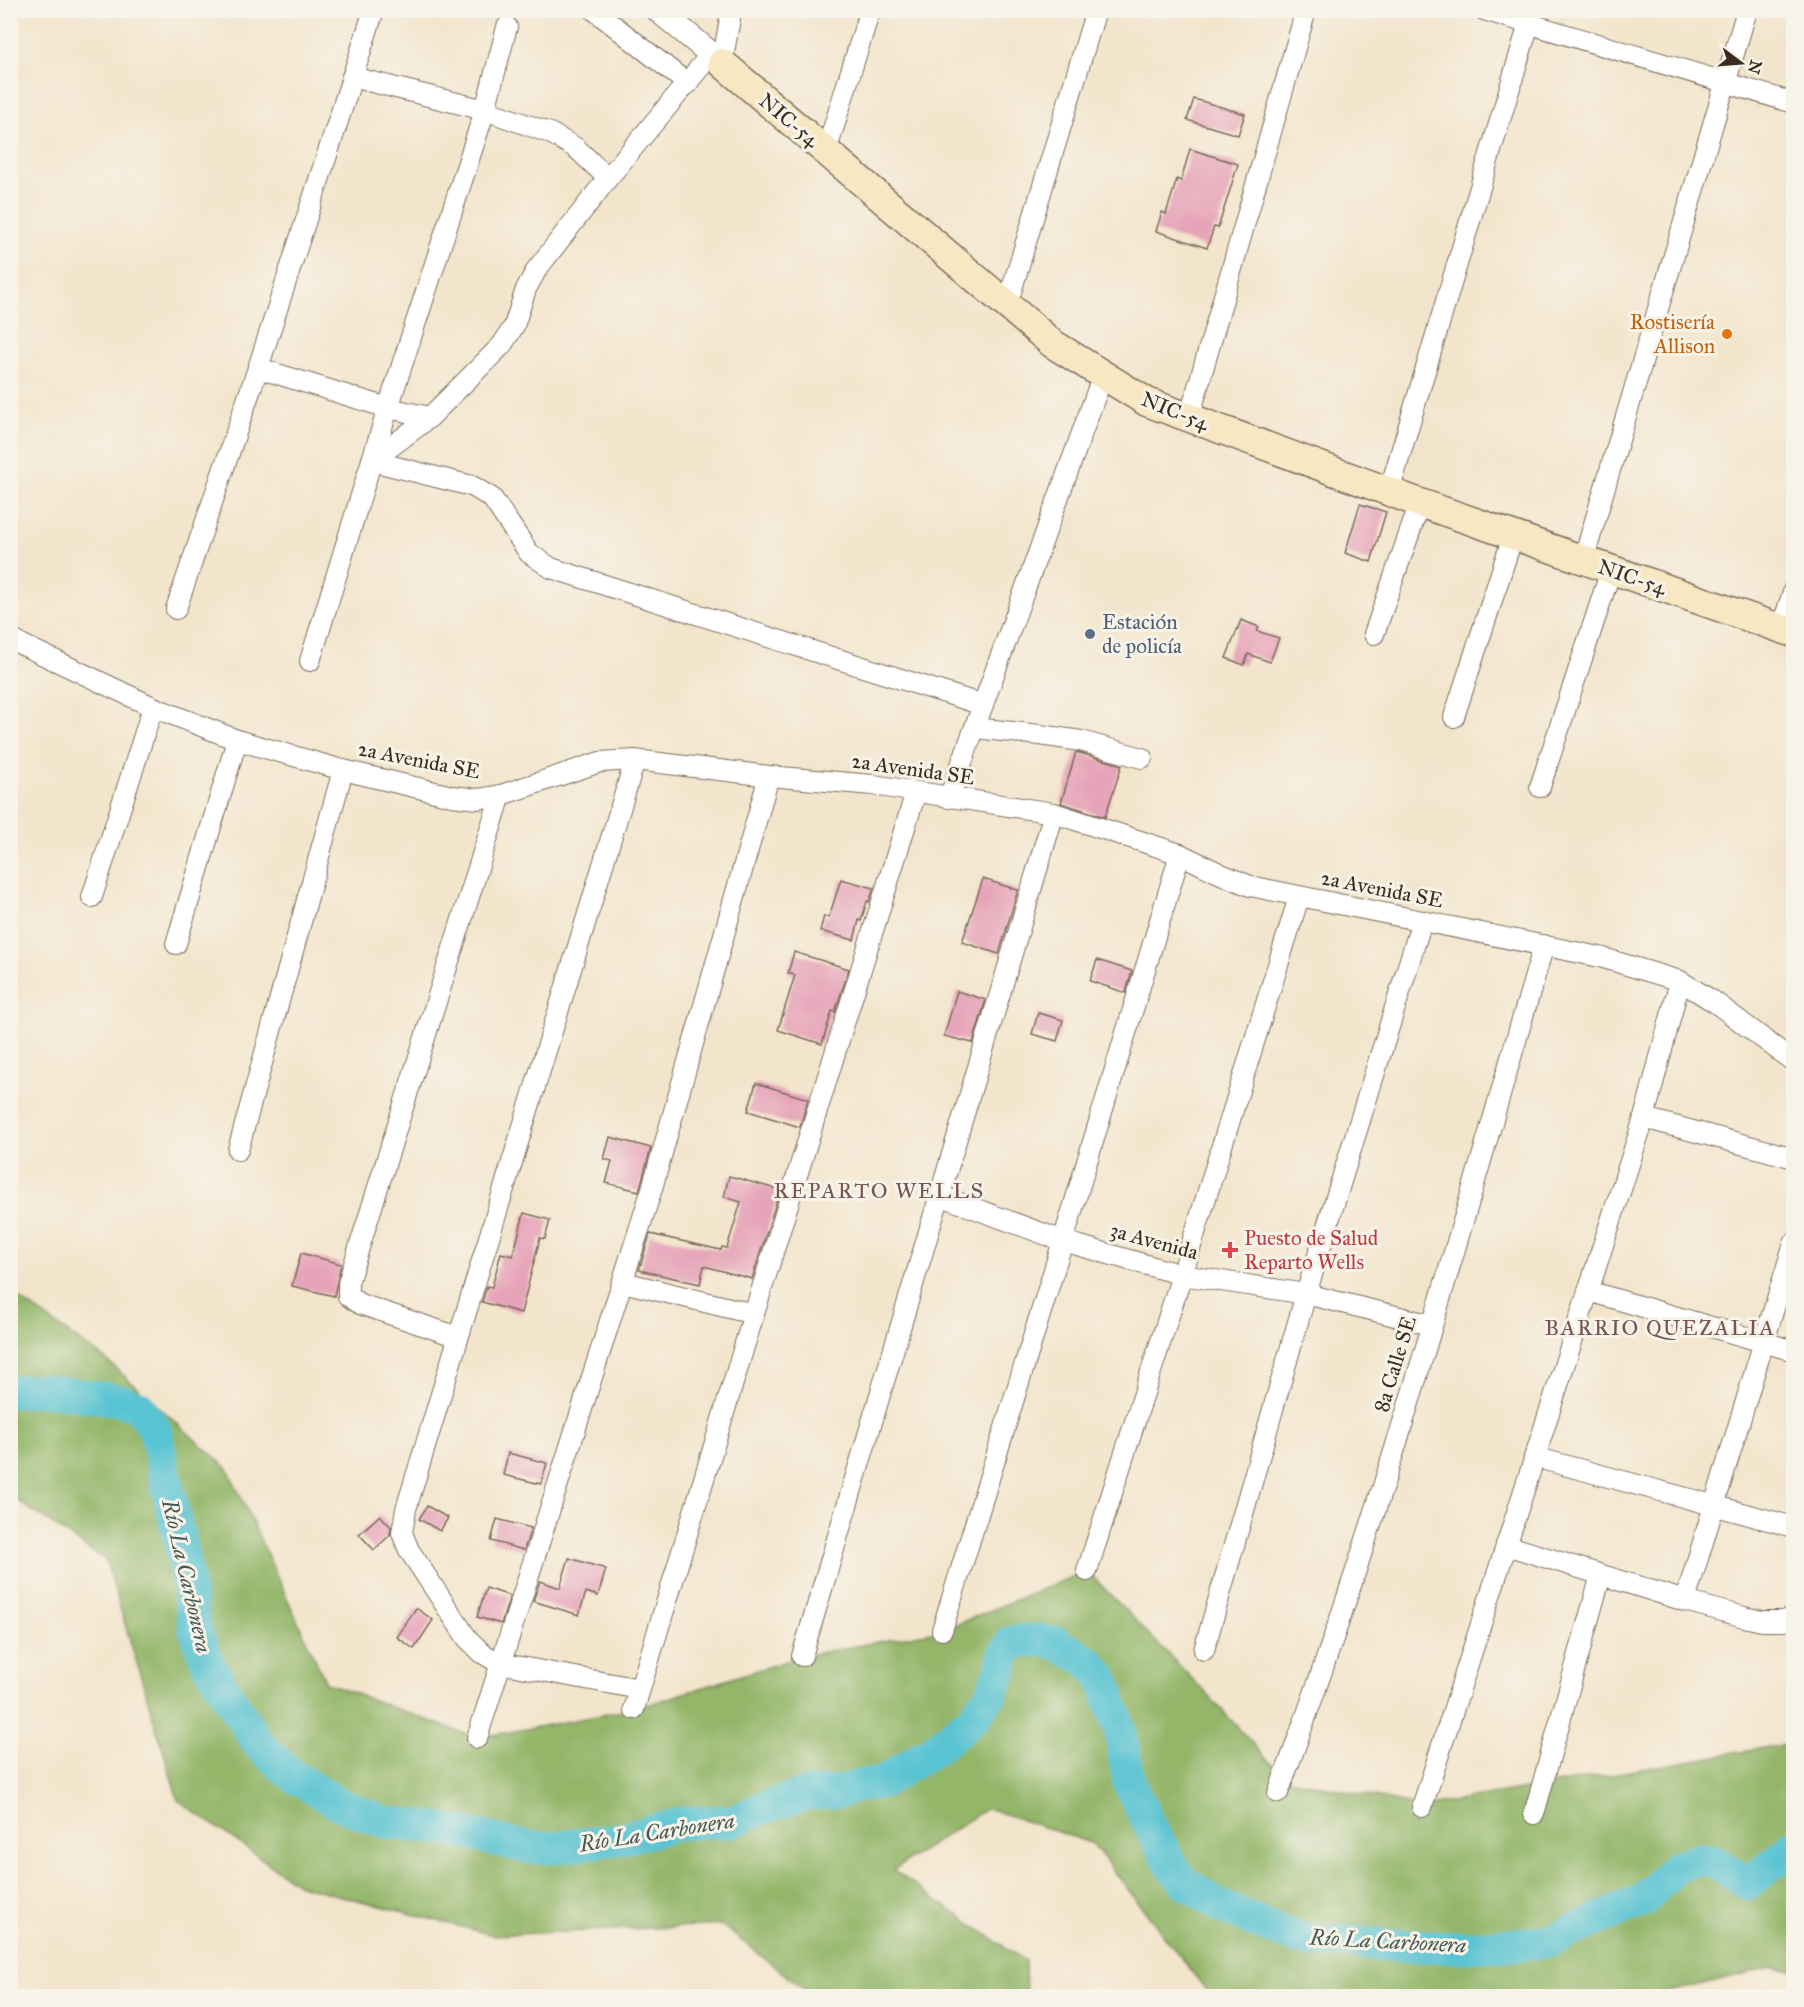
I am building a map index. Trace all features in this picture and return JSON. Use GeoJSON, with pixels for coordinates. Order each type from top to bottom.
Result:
{"type":"FeatureCollection","features":[{"type":"Feature","properties":{"kind":"main road","name":"NIC-54"},"geometry":{"type":"LineString","coordinates":[[717,58],[1053,344],[1147,402],[1389,492],[1787,631]]}},
{"type":"Feature","properties":{"kind":"street"},"geometry":{"type":"LineString","coordinates":[[176,609],[258,368],[374,10]]}},
{"type":"Feature","properties":{"kind":"street"},"geometry":{"type":"LineString","coordinates":[[594,10],[688,84]]}},
{"type":"Feature","properties":{"kind":"street","name":"NIC-54"},"geometry":{"type":"LineString","coordinates":[[658,10],[717,58]]}},
{"type":"Feature","properties":{"kind":"street"},"geometry":{"type":"LineString","coordinates":[[372,461],[430,417],[502,345],[514,326],[526,289],[537,269],[608,178],[688,84],[717,58],[730,19],[730,10]]}},
{"type":"Feature","properties":{"kind":"street"},"geometry":{"type":"LineString","coordinates":[[826,152],[870,10]]}},
{"type":"Feature","properties":{"kind":"street"},"geometry":{"type":"LineString","coordinates":[[1007,305],[1096,10]]}},
{"type":"Feature","properties":{"kind":"street"},"geometry":{"type":"LineString","coordinates":[[1189,418],[1306,10]]}},
{"type":"Feature","properties":{"kind":"street"},"geometry":{"type":"LineString","coordinates":[[1484,10],[1531,17],[1725,83],[1794,103]]}},
{"type":"Feature","properties":{"kind":"street"},"geometry":{"type":"LineString","coordinates":[[1583,561],[1747,10]]}},
{"type":"Feature","properties":{"kind":"street"},"geometry":{"type":"LineString","coordinates":[[1389,492],[1531,17]]}},
{"type":"Feature","properties":{"kind":"street"},"geometry":{"type":"LineString","coordinates":[[310,661],[388,408],[485,110],[507,27]]}},
{"type":"Feature","properties":{"kind":"street"},"geometry":{"type":"LineString","coordinates":[[352,78],[485,110],[550,133],[576,148],[608,178]]}},
{"type":"Feature","properties":{"kind":"street"},"geometry":{"type":"LineString","coordinates":[[258,368],[388,408],[430,417]]}},
{"type":"Feature","properties":{"kind":"street"},"geometry":{"type":"LineString","coordinates":[[949,798],[1103,375]]}},
{"type":"Feature","properties":{"kind":"street"},"geometry":{"type":"LineString","coordinates":[[372,461],[472,486],[492,498],[529,553],[551,568],[983,705]]}},
{"type":"Feature","properties":{"kind":"street"},"geometry":{"type":"LineString","coordinates":[[1374,634],[1420,503]]}},
{"type":"Feature","properties":{"kind":"street"},"geometry":{"type":"LineString","coordinates":[[1454,717],[1513,536]]}},
{"type":"Feature","properties":{"kind":"street"},"geometry":{"type":"LineString","coordinates":[[1540,787],[1611,570]]}},
{"type":"Feature","properties":{"kind":"street"},"geometry":{"type":"LineString","coordinates":[[1787,631],[1794,590]]}},
{"type":"Feature","properties":{"kind":"street","name":"2a Avenida SE"},"geometry":{"type":"LineString","coordinates":[[10,639],[153,707],[237,740],[343,770],[461,797],[477,799],[501,795],[600,762],[635,760],[769,776],[873,785],[1054,813],[1179,854],[1250,886],[1600,957],[1680,981],[1716,1003],[1794,1062]]}},
{"type":"Feature","properties":{"kind":"street"},"geometry":{"type":"LineString","coordinates":[[93,897],[153,707]]}},
{"type":"Feature","properties":{"kind":"street"},"geometry":{"type":"LineString","coordinates":[[975,728],[1081,741],[1142,758]]}},
{"type":"Feature","properties":{"kind":"street"},"geometry":{"type":"LineString","coordinates":[[176,944],[237,740]]}},
{"type":"Feature","properties":{"kind":"street"},"geometry":{"type":"LineString","coordinates":[[635,760],[406,1509],[402,1533],[410,1550],[467,1638],[482,1653],[499,1663],[640,1689]]}},
{"type":"Feature","properties":{"kind":"street"},"geometry":{"type":"LineString","coordinates":[[238,1150],[343,770]]}},
{"type":"Feature","properties":{"kind":"street"},"geometry":{"type":"LineString","coordinates":[[477,1738],[499,1663],[651,1192],[769,776]]}},
{"type":"Feature","properties":{"kind":"street"},"geometry":{"type":"LineString","coordinates":[[634,1709],[916,792]]}},
{"type":"Feature","properties":{"kind":"street"},"geometry":{"type":"LineString","coordinates":[[458,1337],[360,1304],[348,1296],[348,1283],[501,795]]}},
{"type":"Feature","properties":{"kind":"street"},"geometry":{"type":"LineString","coordinates":[[802,1656],[1054,813]]}},
{"type":"Feature","properties":{"kind":"street"},"geometry":{"type":"LineString","coordinates":[[942,1630],[1063,1240],[1179,854]]}},
{"type":"Feature","properties":{"kind":"street"},"geometry":{"type":"LineString","coordinates":[[1087,1571],[1182,1275],[1299,897]]}},
{"type":"Feature","properties":{"kind":"street"},"geometry":{"type":"LineString","coordinates":[[1204,1650],[1306,1294],[1422,921]]}},
{"type":"Feature","properties":{"kind":"street","name":"8a Calle SE"},"geometry":{"type":"LineString","coordinates":[[1278,1793],[1357,1568],[1432,1325],[1544,945]]}},
{"type":"Feature","properties":{"kind":"street"},"geometry":{"type":"LineString","coordinates":[[1422,1807],[1644,1118],[1680,981]]}},
{"type":"Feature","properties":{"kind":"street"},"geometry":{"type":"LineString","coordinates":[[1644,1118],[1794,1158]]}},
{"type":"Feature","properties":{"kind":"street","name":"3a Avenida"},"geometry":{"type":"LineString","coordinates":[[941,1196],[1063,1240],[1182,1275],[1306,1294],[1432,1325]]}},
{"type":"Feature","properties":{"kind":"street"},"geometry":{"type":"LineString","coordinates":[[1685,1601],[1794,1243]]}},
{"type":"Feature","properties":{"kind":"street"},"geometry":{"type":"LineString","coordinates":[[622,1282],[754,1314]]}},
{"type":"Feature","properties":{"kind":"street"},"geometry":{"type":"LineString","coordinates":[[1588,1291],[1794,1351]]}},
{"type":"Feature","properties":{"kind":"street"},"geometry":{"type":"LineString","coordinates":[[1534,1457],[1794,1527]]}},
{"type":"Feature","properties":{"kind":"street"},"geometry":{"type":"LineString","coordinates":[[1506,1545],[1685,1601],[1762,1621],[1783,1621],[1794,1617]]}},
{"type":"Feature","properties":{"kind":"street"},"geometry":{"type":"LineString","coordinates":[[1534,1814],[1601,1575]]}},
{"type":"Feature","properties":{"kind":"green space"},"geometry":{"type":"Polygon","coordinates":[[[10,1292],[104,1358],[228,1469],[326,1683],[477,1738],[634,1709],[802,1656],[942,1630],[1087,1571],[1209,1696],[1284,1778],[1422,1807],[1793,1743],[1793,1970],[1772,1967],[1653,1996],[1214,1996],[1209,1994],[1093,1844],[987,1808],[893,1870],[1025,1961],[1026,1996],[813,1996],[721,1925],[493,1935],[299,1885],[178,1800],[106,1561],[11,1496],[10,1292]]]}},
{"type":"Feature","properties":{"kind":"building"},"geometry":{"type":"Polygon","coordinates":[[[1194,99],[1245,114],[1238,135],[1187,120],[1194,99]]]}},
{"type":"Feature","properties":{"kind":"building"},"geometry":{"type":"Polygon","coordinates":[[[1190,149],[1238,164],[1218,228],[1214,227],[1207,248],[1156,231],[1162,212],[1166,214],[1177,179],[1181,181],[1190,149]]]}},
{"type":"Feature","properties":{"kind":"building"},"geometry":{"type":"Polygon","coordinates":[[[1360,504],[1386,512],[1371,562],[1345,553],[1360,504]]]}},
{"type":"Feature","properties":{"kind":"building"},"geometry":{"type":"Polygon","coordinates":[[[1241,620],[1259,627],[1257,631],[1279,638],[1270,662],[1248,654],[1244,665],[1226,658],[1241,620]]]}},
{"type":"Feature","properties":{"kind":"building"},"geometry":{"type":"Polygon","coordinates":[[[1076,752],[1122,765],[1105,817],[1061,803],[1076,752]]]}},
{"type":"Feature","properties":{"kind":"building"},"geometry":{"type":"Polygon","coordinates":[[[841,879],[874,888],[861,921],[859,920],[854,940],[820,931],[824,916],[829,917],[841,879]]]}},
{"type":"Feature","properties":{"kind":"building"},"geometry":{"type":"Polygon","coordinates":[[[983,879],[1018,890],[999,954],[962,942],[983,879]]]}},
{"type":"Feature","properties":{"kind":"building"},"geometry":{"type":"Polygon","coordinates":[[[794,952],[849,969],[822,1044],[778,1030],[795,975],[788,973],[794,952]]]}},
{"type":"Feature","properties":{"kind":"building"},"geometry":{"type":"Polygon","coordinates":[[[1097,960],[1132,971],[1126,993],[1090,981],[1097,960]]]}},
{"type":"Feature","properties":{"kind":"building"},"geometry":{"type":"Polygon","coordinates":[[[957,991],[986,1000],[973,1043],[944,1036],[957,991]]]}},
{"type":"Feature","properties":{"kind":"building"},"geometry":{"type":"Polygon","coordinates":[[[1038,1013],[1063,1020],[1057,1041],[1032,1034],[1038,1013]]]}},
{"type":"Feature","properties":{"kind":"building"},"geometry":{"type":"Polygon","coordinates":[[[756,1083],[808,1099],[800,1127],[748,1111],[756,1083]]]}},
{"type":"Feature","properties":{"kind":"building"},"geometry":{"type":"Polygon","coordinates":[[[610,1137],[651,1148],[639,1191],[606,1183],[612,1161],[604,1159],[610,1137]]]}},
{"type":"Feature","properties":{"kind":"building"},"geometry":{"type":"Polygon","coordinates":[[[729,1176],[780,1190],[752,1279],[704,1266],[700,1284],[639,1270],[650,1234],[721,1250],[722,1247],[727,1248],[741,1202],[724,1197],[729,1176]]]}},
{"type":"Feature","properties":{"kind":"building"},"geometry":{"type":"Polygon","coordinates":[[[524,1213],[550,1220],[545,1239],[540,1238],[521,1313],[482,1302],[487,1286],[492,1287],[501,1253],[513,1256],[524,1213]]]}},
{"type":"Feature","properties":{"kind":"building"},"geometry":{"type":"Polygon","coordinates":[[[301,1253],[341,1264],[334,1296],[292,1286],[301,1253]]]}},
{"type":"Feature","properties":{"kind":"building"},"geometry":{"type":"Polygon","coordinates":[[[508,1453],[547,1463],[541,1484],[503,1475],[508,1453]]]}},
{"type":"Feature","properties":{"kind":"building"},"geometry":{"type":"Polygon","coordinates":[[[427,1506],[448,1518],[440,1531],[419,1519],[427,1506]]]}},
{"type":"Feature","properties":{"kind":"building"},"geometry":{"type":"Polygon","coordinates":[[[380,1515],[391,1527],[390,1535],[374,1550],[359,1534],[380,1515]]]}},
{"type":"Feature","properties":{"kind":"building"},"geometry":{"type":"Polygon","coordinates":[[[497,1519],[531,1528],[524,1550],[491,1541],[497,1519]]]}},
{"type":"Feature","properties":{"kind":"building"},"geometry":{"type":"Polygon","coordinates":[[[569,1558],[606,1569],[598,1596],[586,1592],[579,1615],[533,1601],[540,1581],[560,1588],[569,1558]]]}},
{"type":"Feature","properties":{"kind":"building"},"geometry":{"type":"Polygon","coordinates":[[[486,1588],[510,1596],[501,1624],[477,1617],[486,1588]]]}},
{"type":"Feature","properties":{"kind":"building"},"geometry":{"type":"Polygon","coordinates":[[[416,1608],[433,1620],[414,1649],[397,1637],[416,1608]]]}},
{"type":"Feature","properties":{"kind":"waterway","name":"Río La Carbonera"},"geometry":{"type":"LineString","coordinates":[[10,1392],[44,1390],[119,1400],[139,1407],[155,1429],[184,1562],[195,1629],[208,1664],[259,1745],[293,1776],[341,1805],[384,1822],[450,1830],[531,1848],[562,1847],[624,1838],[683,1823],[734,1821],[760,1809],[806,1794],[839,1792],[881,1783],[939,1746],[972,1719],[990,1696],[1012,1642],[1037,1640],[1056,1643],[1088,1661],[1103,1679],[1120,1729],[1129,1783],[1175,1871],[1187,1884],[1220,1906],[1285,1934],[1312,1942],[1464,1947],[1547,1942],[1643,1900],[1677,1866],[1702,1859],[1713,1861],[1747,1884],[1794,1845]]}},
{"type":"Feature","properties":{"kind":"place","name":"Rostisería Allison"},"geometry":{"type":"Point","coordinates":[1727,334]}},
{"type":"Feature","properties":{"kind":"place","name":"Estación de policía"},"geometry":{"type":"Point","coordinates":[1090,634]}},
{"type":"Feature","properties":{"kind":"place","name":"Puesto de Salud Reparto Wells"},"geometry":{"type":"Point","coordinates":[1230,1250]}},
{"type":"Feature","properties":{"kind":"district","name":"REPARTO WELLS"},"geometry":{"type":"Point","coordinates":[879,1190]}},
{"type":"Feature","properties":{"kind":"district","name":"BARRIO QUEZALIA"},"geometry":{"type":"Point","coordinates":[1660,1327]}}]}
